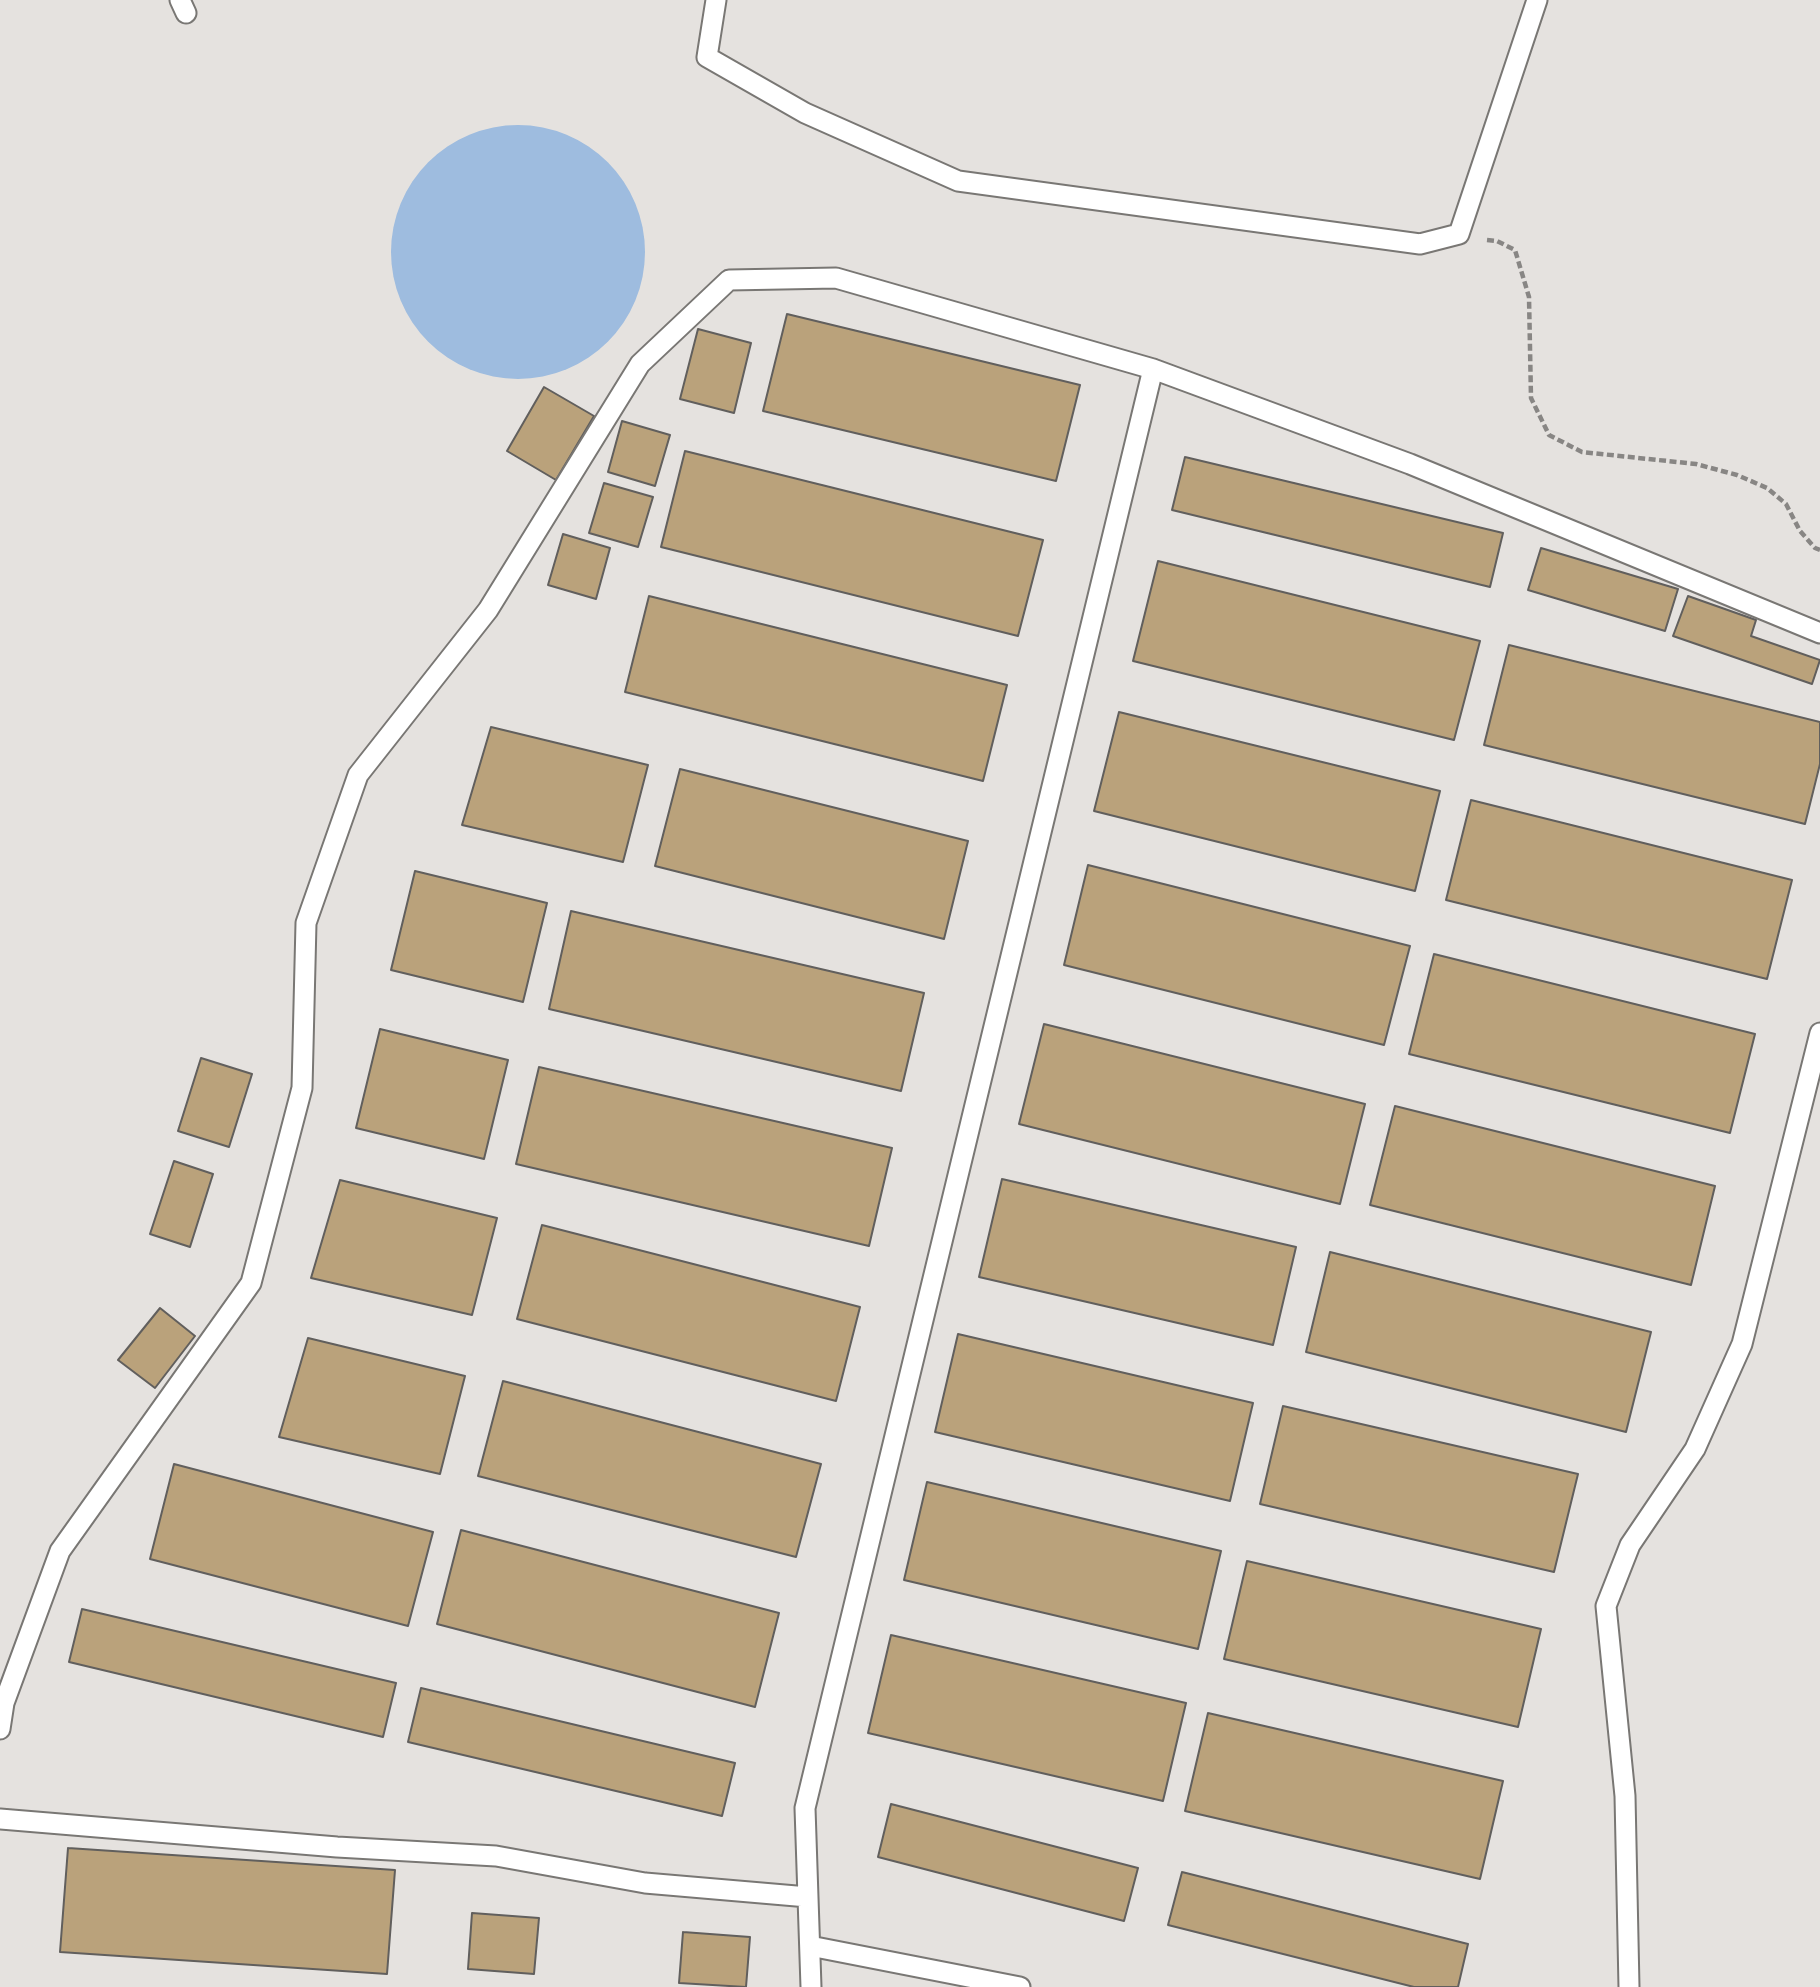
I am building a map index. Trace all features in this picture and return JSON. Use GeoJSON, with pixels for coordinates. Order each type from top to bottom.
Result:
{"type":"FeatureCollection","features":[{"type":"Feature","properties":{"kind":"lane"},"geometry":{"type":"LineString","coordinates":[[716,0],[708,57],[805,113],[958,181],[1419,244],[1459,234],[1537,0]]}},
{"type":"Feature","properties":{"kind":"lane"},"geometry":{"type":"LineString","coordinates":[[0,1729],[4,1703],[60,1551],[251,1283],[302,1088],[306,923],[358,775],[488,610],[640,364],[729,280],[836,278],[1153,369],[1410,464],[1820,633]]}},
{"type":"Feature","properties":{"kind":"lane"},"geometry":{"type":"LineString","coordinates":[[811,1987],[805,1808],[1153,369]]}},
{"type":"Feature","properties":{"kind":"lane"},"geometry":{"type":"LineString","coordinates":[[1629,1987],[1625,1796],[1606,1606],[1630,1545],[1695,1449],[1742,1344],[1820,1033]]}},
{"type":"Feature","properties":{"kind":"lane"},"geometry":{"type":"LineString","coordinates":[[0,1819],[337,1847],[496,1856],[645,1883],[808,1896]]}},
{"type":"Feature","properties":{"kind":"lane"},"geometry":{"type":"LineString","coordinates":[[810,1946],[1020,1987]]}},
{"type":"Feature","properties":{"kind":"path"},"geometry":{"type":"LineString","coordinates":[[1459,234],[1497,241],[1515,250],[1529,297],[1531,398],[1549,435],[1582,452],[1696,464],[1767,488],[1786,504],[1800,531],[1820,550]]}},
{"type":"Feature","properties":{"kind":"water"},"geometry":{"type":"Polygon","coordinates":[[[518,125],[543,128],[566,135],[578,140],[608,162],[630,192],[635,204],[642,227],[645,252],[642,277],[635,300],[630,312],[608,342],[578,364],[566,369],[543,376],[518,379],[493,376],[470,369],[458,364],[428,342],[406,312],[401,300],[394,277],[391,252],[394,227],[401,204],[406,192],[428,162],[458,140],[470,135],[493,128],[518,125]]]}},
{"type":"Feature","properties":{"kind":"building"},"geometry":{"type":"Polygon","coordinates":[[[787,314],[1080,385],[1056,481],[763,411],[787,314]]]}},
{"type":"Feature","properties":{"kind":"building"},"geometry":{"type":"Polygon","coordinates":[[[698,329],[751,343],[734,413],[680,399],[698,329]]]}},
{"type":"Feature","properties":{"kind":"building"},"geometry":{"type":"Polygon","coordinates":[[[544,387],[594,416],[556,480],[507,451],[544,387]]]}},
{"type":"Feature","properties":{"kind":"building"},"geometry":{"type":"Polygon","coordinates":[[[622,421],[670,435],[655,486],[608,472],[622,421]]]}},
{"type":"Feature","properties":{"kind":"building"},"geometry":{"type":"Polygon","coordinates":[[[685,451],[1043,540],[1018,636],[661,547],[685,451]]]}},
{"type":"Feature","properties":{"kind":"building"},"geometry":{"type":"Polygon","coordinates":[[[1185,457],[1503,533],[1490,587],[1172,510],[1185,457]]]}},
{"type":"Feature","properties":{"kind":"building"},"geometry":{"type":"Polygon","coordinates":[[[604,483],[653,497],[638,547],[589,533],[604,483]]]}},
{"type":"Feature","properties":{"kind":"building"},"geometry":{"type":"Polygon","coordinates":[[[563,534],[610,548],[596,599],[548,585],[563,534]]]}},
{"type":"Feature","properties":{"kind":"building"},"geometry":{"type":"Polygon","coordinates":[[[1541,548],[1678,589],[1665,631],[1528,590],[1541,548]]]}},
{"type":"Feature","properties":{"kind":"building"},"geometry":{"type":"Polygon","coordinates":[[[1158,561],[1480,641],[1454,740],[1133,661],[1158,561]]]}},
{"type":"Feature","properties":{"kind":"building"},"geometry":{"type":"Polygon","coordinates":[[[649,596],[1007,685],[983,781],[625,692],[649,596]]]}},
{"type":"Feature","properties":{"kind":"building"},"geometry":{"type":"Polygon","coordinates":[[[1688,596],[1756,620],[1751,636],[1820,660],[1812,684],[1673,636],[1688,596]]]}},
{"type":"Feature","properties":{"kind":"building"},"geometry":{"type":"Polygon","coordinates":[[[1509,645],[1820,722],[1820,764],[1805,824],[1484,745],[1509,645]]]}},
{"type":"Feature","properties":{"kind":"building"},"geometry":{"type":"Polygon","coordinates":[[[1119,712],[1440,791],[1415,891],[1094,811],[1119,712]]]}},
{"type":"Feature","properties":{"kind":"building"},"geometry":{"type":"Polygon","coordinates":[[[491,727],[648,765],[623,862],[462,825],[491,727]]]}},
{"type":"Feature","properties":{"kind":"building"},"geometry":{"type":"Polygon","coordinates":[[[680,769],[968,841],[944,939],[655,866],[680,769]]]}},
{"type":"Feature","properties":{"kind":"building"},"geometry":{"type":"Polygon","coordinates":[[[1471,800],[1792,880],[1767,979],[1446,900],[1471,800]]]}},
{"type":"Feature","properties":{"kind":"building"},"geometry":{"type":"Polygon","coordinates":[[[1088,865],[1410,946],[1384,1045],[1064,965],[1088,865]]]}},
{"type":"Feature","properties":{"kind":"building"},"geometry":{"type":"Polygon","coordinates":[[[415,871],[547,903],[523,1002],[391,970],[415,871]]]}},
{"type":"Feature","properties":{"kind":"building"},"geometry":{"type":"Polygon","coordinates":[[[571,911],[924,993],[901,1091],[549,1009],[571,911]]]}},
{"type":"Feature","properties":{"kind":"building"},"geometry":{"type":"Polygon","coordinates":[[[1434,954],[1755,1034],[1730,1133],[1409,1054],[1434,954]]]}},
{"type":"Feature","properties":{"kind":"building"},"geometry":{"type":"Polygon","coordinates":[[[1044,1024],[1365,1104],[1340,1204],[1019,1124],[1044,1024]]]}},
{"type":"Feature","properties":{"kind":"building"},"geometry":{"type":"Polygon","coordinates":[[[380,1029],[508,1060],[484,1159],[356,1128],[380,1029]]]}},
{"type":"Feature","properties":{"kind":"building"},"geometry":{"type":"Polygon","coordinates":[[[201,1058],[252,1074],[229,1147],[178,1131],[201,1058]]]}},
{"type":"Feature","properties":{"kind":"building"},"geometry":{"type":"Polygon","coordinates":[[[539,1067],[892,1148],[869,1246],[516,1164],[539,1067]]]}},
{"type":"Feature","properties":{"kind":"building"},"geometry":{"type":"Polygon","coordinates":[[[1395,1106],[1715,1186],[1691,1285],[1370,1205],[1395,1106]]]}},
{"type":"Feature","properties":{"kind":"building"},"geometry":{"type":"Polygon","coordinates":[[[174,1161],[213,1174],[190,1247],[150,1234],[174,1161]]]}},
{"type":"Feature","properties":{"kind":"building"},"geometry":{"type":"Polygon","coordinates":[[[1002,1179],[1296,1247],[1273,1345],[979,1277],[1002,1179]]]}},
{"type":"Feature","properties":{"kind":"building"},"geometry":{"type":"Polygon","coordinates":[[[340,1180],[497,1218],[472,1315],[311,1278],[340,1180]]]}},
{"type":"Feature","properties":{"kind":"building"},"geometry":{"type":"Polygon","coordinates":[[[542,1225],[860,1307],[836,1401],[517,1319],[542,1225]]]}},
{"type":"Feature","properties":{"kind":"building"},"geometry":{"type":"Polygon","coordinates":[[[1330,1252],[1651,1332],[1626,1432],[1306,1352],[1330,1252]]]}},
{"type":"Feature","properties":{"kind":"building"},"geometry":{"type":"Polygon","coordinates":[[[160,1308],[195,1336],[155,1388],[118,1360],[160,1308]]]}},
{"type":"Feature","properties":{"kind":"building"},"geometry":{"type":"Polygon","coordinates":[[[958,1334],[1253,1403],[1230,1501],[935,1432],[958,1334]]]}},
{"type":"Feature","properties":{"kind":"building"},"geometry":{"type":"Polygon","coordinates":[[[308,1338],[465,1376],[440,1474],[279,1437],[308,1338]]]}},
{"type":"Feature","properties":{"kind":"building"},"geometry":{"type":"Polygon","coordinates":[[[503,1381],[821,1464],[796,1557],[478,1476],[503,1381]]]}},
{"type":"Feature","properties":{"kind":"building"},"geometry":{"type":"Polygon","coordinates":[[[1283,1406],[1578,1474],[1554,1572],[1260,1504],[1283,1406]]]}},
{"type":"Feature","properties":{"kind":"building"},"geometry":{"type":"Polygon","coordinates":[[[174,1464],[433,1532],[408,1626],[150,1559],[174,1464]]]}},
{"type":"Feature","properties":{"kind":"building"},"geometry":{"type":"Polygon","coordinates":[[[927,1482],[1221,1551],[1198,1649],[904,1580],[927,1482]]]}},
{"type":"Feature","properties":{"kind":"building"},"geometry":{"type":"Polygon","coordinates":[[[461,1530],[779,1613],[755,1707],[437,1624],[461,1530]]]}},
{"type":"Feature","properties":{"kind":"building"},"geometry":{"type":"Polygon","coordinates":[[[1247,1561],[1541,1629],[1518,1727],[1224,1659],[1247,1561]]]}},
{"type":"Feature","properties":{"kind":"building"},"geometry":{"type":"Polygon","coordinates":[[[82,1609],[396,1683],[383,1737],[69,1662],[82,1609]]]}},
{"type":"Feature","properties":{"kind":"building"},"geometry":{"type":"Polygon","coordinates":[[[891,1635],[1186,1703],[1163,1801],[868,1733],[891,1635]]]}},
{"type":"Feature","properties":{"kind":"building"},"geometry":{"type":"Polygon","coordinates":[[[421,1688],[735,1763],[722,1816],[408,1742],[421,1688]]]}},
{"type":"Feature","properties":{"kind":"building"},"geometry":{"type":"Polygon","coordinates":[[[1208,1713],[1503,1781],[1480,1879],[1185,1811],[1208,1713]]]}},
{"type":"Feature","properties":{"kind":"building"},"geometry":{"type":"Polygon","coordinates":[[[891,1804],[1138,1868],[1124,1921],[878,1857],[891,1804]]]}},
{"type":"Feature","properties":{"kind":"building"},"geometry":{"type":"Polygon","coordinates":[[[68,1848],[395,1870],[387,1974],[60,1952],[68,1848]]]}},
{"type":"Feature","properties":{"kind":"building"},"geometry":{"type":"Polygon","coordinates":[[[1182,1872],[1468,1944],[1458,1987],[1414,1987],[1168,1925],[1182,1872]]]}},
{"type":"Feature","properties":{"kind":"building"},"geometry":{"type":"Polygon","coordinates":[[[472,1913],[539,1918],[534,1974],[468,1969],[472,1913]]]}},
{"type":"Feature","properties":{"kind":"building"},"geometry":{"type":"Polygon","coordinates":[[[683,1932],[750,1937],[746,1987],[679,1983],[683,1932]]]}}]}
